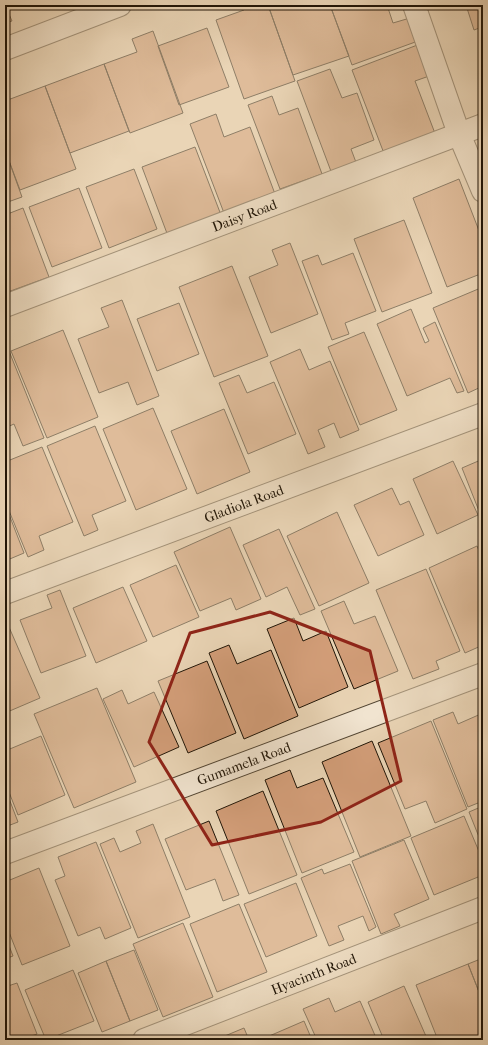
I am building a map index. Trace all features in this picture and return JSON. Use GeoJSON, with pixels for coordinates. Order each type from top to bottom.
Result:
{"type":"FeatureCollection","features":[{"type":"Feature","properties":{"kind":"street"},"geometry":{"type":"LineString","coordinates":[[5,49],[120,5]]}},
{"type":"Feature","properties":{"kind":"street"},"geometry":{"type":"LineString","coordinates":[[414,5],[459,134],[483,191]]}},
{"type":"Feature","properties":{"kind":"street","name":"Daisy Road"},"geometry":{"type":"LineString","coordinates":[[5,306],[483,125]]}},
{"type":"Feature","properties":{"kind":"street","name":"Gladiola Road"},"geometry":{"type":"LineString","coordinates":[[5,593],[483,414]]}},
{"type":"Feature","properties":{"kind":"street","name":"Gumamela Road"},"geometry":{"type":"LineString","coordinates":[[5,853],[483,674]]}},
{"type":"Feature","properties":{"kind":"street","name":"Hyacinth Road"},"geometry":{"type":"LineString","coordinates":[[144,1040],[483,908]]}},
{"type":"Feature","properties":{"kind":"highlighted area"},"geometry":{"type":"Polygon","coordinates":[[[270,612],[370,651],[401,781],[321,822],[212,845],[149,742],[190,633],[270,612]]]}},
{"type":"Feature","properties":{"kind":"building"},"geometry":{"type":"Polygon","coordinates":[[[5,5],[12,21],[5,23],[5,5]]]}},
{"type":"Feature","properties":{"kind":"building"},"geometry":{"type":"Polygon","coordinates":[[[242,5],[268,5],[295,81],[244,99],[216,20],[244,10],[242,5]]]}},
{"type":"Feature","properties":{"kind":"building"},"geometry":{"type":"Polygon","coordinates":[[[268,5],[330,5],[349,56],[293,75],[268,5]]]}},
{"type":"Feature","properties":{"kind":"building"},"geometry":{"type":"Polygon","coordinates":[[[330,5],[387,5],[393,23],[410,18],[418,41],[352,65],[330,5]]]}},
{"type":"Feature","properties":{"kind":"building"},"geometry":{"type":"Polygon","coordinates":[[[466,5],[483,5],[483,31],[482,27],[474,30],[466,5]]]}},
{"type":"Feature","properties":{"kind":"building"},"geometry":{"type":"Polygon","coordinates":[[[207,28],[229,87],[179,105],[158,46],[207,28]]]}},
{"type":"Feature","properties":{"kind":"building"},"geometry":{"type":"Polygon","coordinates":[[[153,31],[183,113],[130,133],[104,64],[137,52],[132,39],[153,31]]]}},
{"type":"Feature","properties":{"kind":"building"},"geometry":{"type":"Polygon","coordinates":[[[420,44],[432,75],[415,81],[436,136],[385,156],[352,70],[420,44]]]}},
{"type":"Feature","properties":{"kind":"building"},"geometry":{"type":"Polygon","coordinates":[[[104,64],[129,131],[70,153],[45,86],[104,64]]]}},
{"type":"Feature","properties":{"kind":"building"},"geometry":{"type":"Polygon","coordinates":[[[330,69],[342,98],[357,93],[374,140],[351,149],[357,165],[332,174],[297,81],[330,69]]]}},
{"type":"Feature","properties":{"kind":"building"},"geometry":{"type":"Polygon","coordinates":[[[45,86],[76,169],[20,190],[5,150],[5,101],[45,86]]]}},
{"type":"Feature","properties":{"kind":"building"},"geometry":{"type":"Polygon","coordinates":[[[272,96],[279,115],[298,108],[322,174],[280,189],[248,105],[272,96]]]}},
{"type":"Feature","properties":{"kind":"building"},"geometry":{"type":"Polygon","coordinates":[[[216,114],[224,137],[250,127],[275,194],[224,213],[190,124],[216,114]]]}},
{"type":"Feature","properties":{"kind":"building"},"geometry":{"type":"Polygon","coordinates":[[[195,147],[221,215],[168,236],[142,167],[195,147]]]}},
{"type":"Feature","properties":{"kind":"building"},"geometry":{"type":"Polygon","coordinates":[[[5,150],[22,197],[5,203],[5,150]]]}},
{"type":"Feature","properties":{"kind":"building"},"geometry":{"type":"Polygon","coordinates":[[[134,169],[157,229],[109,248],[86,187],[134,169]]]}},
{"type":"Feature","properties":{"kind":"building"},"geometry":{"type":"Polygon","coordinates":[[[459,179],[483,241],[483,273],[447,287],[413,198],[459,179]]]}},
{"type":"Feature","properties":{"kind":"building"},"geometry":{"type":"Polygon","coordinates":[[[79,188],[102,248],[52,267],[29,207],[79,188]]]}},
{"type":"Feature","properties":{"kind":"building"},"geometry":{"type":"Polygon","coordinates":[[[23,208],[49,277],[5,293],[5,215],[23,208]]]}},
{"type":"Feature","properties":{"kind":"building"},"geometry":{"type":"Polygon","coordinates":[[[404,220],[432,293],[382,312],[354,239],[404,220]]]}},
{"type":"Feature","properties":{"kind":"building"},"geometry":{"type":"Polygon","coordinates":[[[290,243],[318,314],[271,333],[249,277],[278,265],[272,250],[290,243]]]}},
{"type":"Feature","properties":{"kind":"building"},"geometry":{"type":"Polygon","coordinates":[[[353,253],[376,311],[345,323],[349,334],[332,340],[302,261],[318,255],[322,265],[353,253]]]}},
{"type":"Feature","properties":{"kind":"building"},"geometry":{"type":"Polygon","coordinates":[[[232,266],[268,356],[214,377],[179,287],[232,266]]]}},
{"type":"Feature","properties":{"kind":"building"},"geometry":{"type":"Polygon","coordinates":[[[483,287],[483,386],[468,393],[433,308],[483,287]]]}},
{"type":"Feature","properties":{"kind":"building"},"geometry":{"type":"Polygon","coordinates":[[[122,300],[159,396],[137,405],[128,382],[99,393],[78,339],[109,327],[101,308],[122,300]]]}},
{"type":"Feature","properties":{"kind":"building"},"geometry":{"type":"Polygon","coordinates":[[[179,303],[199,354],[157,371],[137,319],[179,303]]]}},
{"type":"Feature","properties":{"kind":"building"},"geometry":{"type":"Polygon","coordinates":[[[411,309],[425,343],[429,341],[423,328],[435,322],[464,391],[457,393],[450,378],[407,396],[377,324],[411,309]]]}},
{"type":"Feature","properties":{"kind":"building"},"geometry":{"type":"Polygon","coordinates":[[[63,330],[98,417],[47,438],[11,351],[63,330]]]}},
{"type":"Feature","properties":{"kind":"building"},"geometry":{"type":"Polygon","coordinates":[[[364,332],[397,410],[360,425],[328,347],[364,332]]]}},
{"type":"Feature","properties":{"kind":"building"},"geometry":{"type":"Polygon","coordinates":[[[300,349],[309,370],[330,361],[359,430],[340,438],[334,423],[318,430],[325,447],[308,454],[270,362],[300,349]]]}},
{"type":"Feature","properties":{"kind":"building"},"geometry":{"type":"Polygon","coordinates":[[[9,351],[44,438],[23,446],[14,424],[5,428],[5,353],[9,351]]]}},
{"type":"Feature","properties":{"kind":"building"},"geometry":{"type":"Polygon","coordinates":[[[239,375],[247,393],[274,382],[296,434],[248,454],[219,383],[239,375]]]}},
{"type":"Feature","properties":{"kind":"building"},"geometry":{"type":"Polygon","coordinates":[[[153,408],[187,489],[136,510],[103,429],[153,408]]]}},
{"type":"Feature","properties":{"kind":"building"},"geometry":{"type":"Polygon","coordinates":[[[224,409],[250,472],[197,494],[171,431],[224,409]]]}},
{"type":"Feature","properties":{"kind":"building"},"geometry":{"type":"Polygon","coordinates":[[[95,426],[126,501],[92,515],[98,530],[84,536],[47,446],[95,426]]]}},
{"type":"Feature","properties":{"kind":"building"},"geometry":{"type":"Polygon","coordinates":[[[42,447],[73,522],[39,536],[44,550],[28,557],[5,501],[5,462],[42,447]]]}},
{"type":"Feature","properties":{"kind":"building"},"geometry":{"type":"Polygon","coordinates":[[[483,459],[483,516],[481,516],[462,468],[483,459]]]}},
{"type":"Feature","properties":{"kind":"building"},"geometry":{"type":"Polygon","coordinates":[[[453,461],[478,515],[437,534],[413,479],[453,461]]]}},
{"type":"Feature","properties":{"kind":"building"},"geometry":{"type":"Polygon","coordinates":[[[392,488],[400,505],[409,501],[424,535],[378,556],[354,505],[392,488]]]}},
{"type":"Feature","properties":{"kind":"building"},"geometry":{"type":"Polygon","coordinates":[[[5,504],[24,553],[5,561],[5,504]]]}},
{"type":"Feature","properties":{"kind":"building"},"geometry":{"type":"Polygon","coordinates":[[[337,512],[369,583],[319,606],[287,536],[337,512]]]}},
{"type":"Feature","properties":{"kind":"building"},"geometry":{"type":"Polygon","coordinates":[[[230,527],[261,599],[236,610],[231,598],[200,611],[174,552],[230,527]]]}},
{"type":"Feature","properties":{"kind":"building"},"geometry":{"type":"Polygon","coordinates":[[[279,529],[315,609],[300,615],[287,587],[266,597],[243,545],[279,529]]]}},
{"type":"Feature","properties":{"kind":"building"},"geometry":{"type":"Polygon","coordinates":[[[477,546],[483,560],[483,645],[465,653],[429,568],[477,546]]]}},
{"type":"Feature","properties":{"kind":"building"},"geometry":{"type":"Polygon","coordinates":[[[176,565],[199,617],[153,637],[130,585],[176,565]]]}},
{"type":"Feature","properties":{"kind":"building"},"geometry":{"type":"Polygon","coordinates":[[[426,569],[460,651],[436,661],[439,669],[413,679],[376,590],[426,569]]]}},
{"type":"Feature","properties":{"kind":"building"},"geometry":{"type":"Polygon","coordinates":[[[123,587],[147,641],[96,663],[73,608],[123,587]]]}},
{"type":"Feature","properties":{"kind":"building"},"geometry":{"type":"Polygon","coordinates":[[[60,590],[86,656],[41,673],[20,620],[52,608],[47,595],[60,590]]]}},
{"type":"Feature","properties":{"kind":"building"},"geometry":{"type":"Polygon","coordinates":[[[344,601],[354,624],[375,616],[398,671],[354,689],[321,611],[344,601]]]}},
{"type":"Feature","properties":{"kind":"building"},"geometry":{"type":"Polygon","coordinates":[[[5,618],[40,698],[5,713],[5,618]]]}},
{"type":"Feature","properties":{"kind":"building"},"geometry":{"type":"Polygon","coordinates":[[[294,618],[303,641],[326,631],[348,687],[299,708],[267,629],[294,618]]]}},
{"type":"Feature","properties":{"kind":"building"},"geometry":{"type":"Polygon","coordinates":[[[229,645],[237,664],[271,650],[298,716],[244,739],[209,653],[229,645]]]}},
{"type":"Feature","properties":{"kind":"building"},"geometry":{"type":"Polygon","coordinates":[[[207,661],[236,733],[188,753],[158,681],[207,661]]]}},
{"type":"Feature","properties":{"kind":"building"},"geometry":{"type":"Polygon","coordinates":[[[97,688],[136,782],[74,808],[34,714],[97,688]]]}},
{"type":"Feature","properties":{"kind":"building"},"geometry":{"type":"Polygon","coordinates":[[[122,690],[128,704],[154,692],[179,747],[134,767],[103,699],[122,690]]]}},
{"type":"Feature","properties":{"kind":"building"},"geometry":{"type":"Polygon","coordinates":[[[453,712],[458,724],[483,713],[483,801],[468,807],[433,720],[453,712]]]}},
{"type":"Feature","properties":{"kind":"building"},"geometry":{"type":"Polygon","coordinates":[[[431,721],[467,809],[435,823],[426,801],[405,809],[378,743],[431,721]]]}},
{"type":"Feature","properties":{"kind":"building"},"geometry":{"type":"Polygon","coordinates":[[[41,736],[65,795],[18,815],[5,782],[5,751],[41,736]]]}},
{"type":"Feature","properties":{"kind":"building"},"geometry":{"type":"Polygon","coordinates":[[[372,741],[411,836],[360,857],[322,762],[372,741]]]}},
{"type":"Feature","properties":{"kind":"building"},"geometry":{"type":"Polygon","coordinates":[[[290,770],[297,788],[323,778],[354,852],[302,873],[265,780],[290,770]]]}},
{"type":"Feature","properties":{"kind":"building"},"geometry":{"type":"Polygon","coordinates":[[[5,788],[18,822],[5,827],[5,788]]]}},
{"type":"Feature","properties":{"kind":"building"},"geometry":{"type":"Polygon","coordinates":[[[263,791],[297,875],[249,894],[216,811],[263,791]]]}},
{"type":"Feature","properties":{"kind":"building"},"geometry":{"type":"Polygon","coordinates":[[[483,806],[483,847],[469,812],[483,806]]]}},
{"type":"Feature","properties":{"kind":"building"},"geometry":{"type":"Polygon","coordinates":[[[464,816],[483,861],[483,875],[434,895],[411,838],[464,816]]]}},
{"type":"Feature","properties":{"kind":"building"},"geometry":{"type":"Polygon","coordinates":[[[209,821],[239,895],[223,901],[215,879],[186,890],[165,839],[209,821]]]}},
{"type":"Feature","properties":{"kind":"building"},"geometry":{"type":"Polygon","coordinates":[[[153,824],[190,917],[138,938],[100,844],[114,838],[120,852],[141,843],[136,831],[153,824]]]}},
{"type":"Feature","properties":{"kind":"building"},"geometry":{"type":"Polygon","coordinates":[[[404,840],[429,899],[394,914],[400,926],[381,934],[352,861],[404,840]]]}},
{"type":"Feature","properties":{"kind":"building"},"geometry":{"type":"Polygon","coordinates":[[[96,842],[131,928],[105,939],[100,927],[78,936],[55,880],[65,876],[58,857],[96,842]]]}},
{"type":"Feature","properties":{"kind":"building"},"geometry":{"type":"Polygon","coordinates":[[[350,864],[376,927],[369,931],[363,916],[338,926],[344,940],[329,946],[301,878],[322,869],[324,874],[350,864]]]}},
{"type":"Feature","properties":{"kind":"building"},"geometry":{"type":"Polygon","coordinates":[[[39,868],[70,946],[22,965],[5,922],[5,882],[39,868]]]}},
{"type":"Feature","properties":{"kind":"building"},"geometry":{"type":"Polygon","coordinates":[[[296,883],[317,936],[266,957],[244,904],[296,883]]]}},
{"type":"Feature","properties":{"kind":"building"},"geometry":{"type":"Polygon","coordinates":[[[239,904],[267,972],[217,992],[190,924],[239,904]]]}},
{"type":"Feature","properties":{"kind":"building"},"geometry":{"type":"Polygon","coordinates":[[[183,923],[213,997],[163,1017],[133,944],[183,923]]]}},
{"type":"Feature","properties":{"kind":"building"},"geometry":{"type":"Polygon","coordinates":[[[5,935],[13,956],[5,959],[5,935]]]}},
{"type":"Feature","properties":{"kind":"building"},"geometry":{"type":"Polygon","coordinates":[[[134,950],[158,1010],[130,1021],[106,961],[134,950]]]}},
{"type":"Feature","properties":{"kind":"building"},"geometry":{"type":"Polygon","coordinates":[[[483,958],[483,1002],[468,964],[483,958]]]}},
{"type":"Feature","properties":{"kind":"building"},"geometry":{"type":"Polygon","coordinates":[[[106,961],[130,1021],[102,1032],[78,973],[106,961]]]}},
{"type":"Feature","properties":{"kind":"building"},"geometry":{"type":"Polygon","coordinates":[[[468,964],[483,1002],[483,1034],[469,1040],[438,1040],[416,985],[468,964]]]}},
{"type":"Feature","properties":{"kind":"building"},"geometry":{"type":"Polygon","coordinates":[[[73,970],[94,1021],[46,1040],[25,990],[73,970]]]}},
{"type":"Feature","properties":{"kind":"building"},"geometry":{"type":"Polygon","coordinates":[[[17,983],[37,1034],[21,1040],[5,1040],[5,987],[17,983]]]}},
{"type":"Feature","properties":{"kind":"building"},"geometry":{"type":"Polygon","coordinates":[[[404,986],[428,1040],[384,1040],[368,1002],[404,986]]]}},
{"type":"Feature","properties":{"kind":"building"},"geometry":{"type":"Polygon","coordinates":[[[329,998],[335,1012],[360,1001],[377,1040],[317,1040],[303,1009],[329,998]]]}},
{"type":"Feature","properties":{"kind":"building"},"geometry":{"type":"Polygon","coordinates":[[[304,1021],[312,1040],[260,1040],[304,1021]]]}},
{"type":"Feature","properties":{"kind":"building"},"geometry":{"type":"Polygon","coordinates":[[[244,1028],[249,1040],[220,1040],[220,1038],[244,1028]]]}}]}
